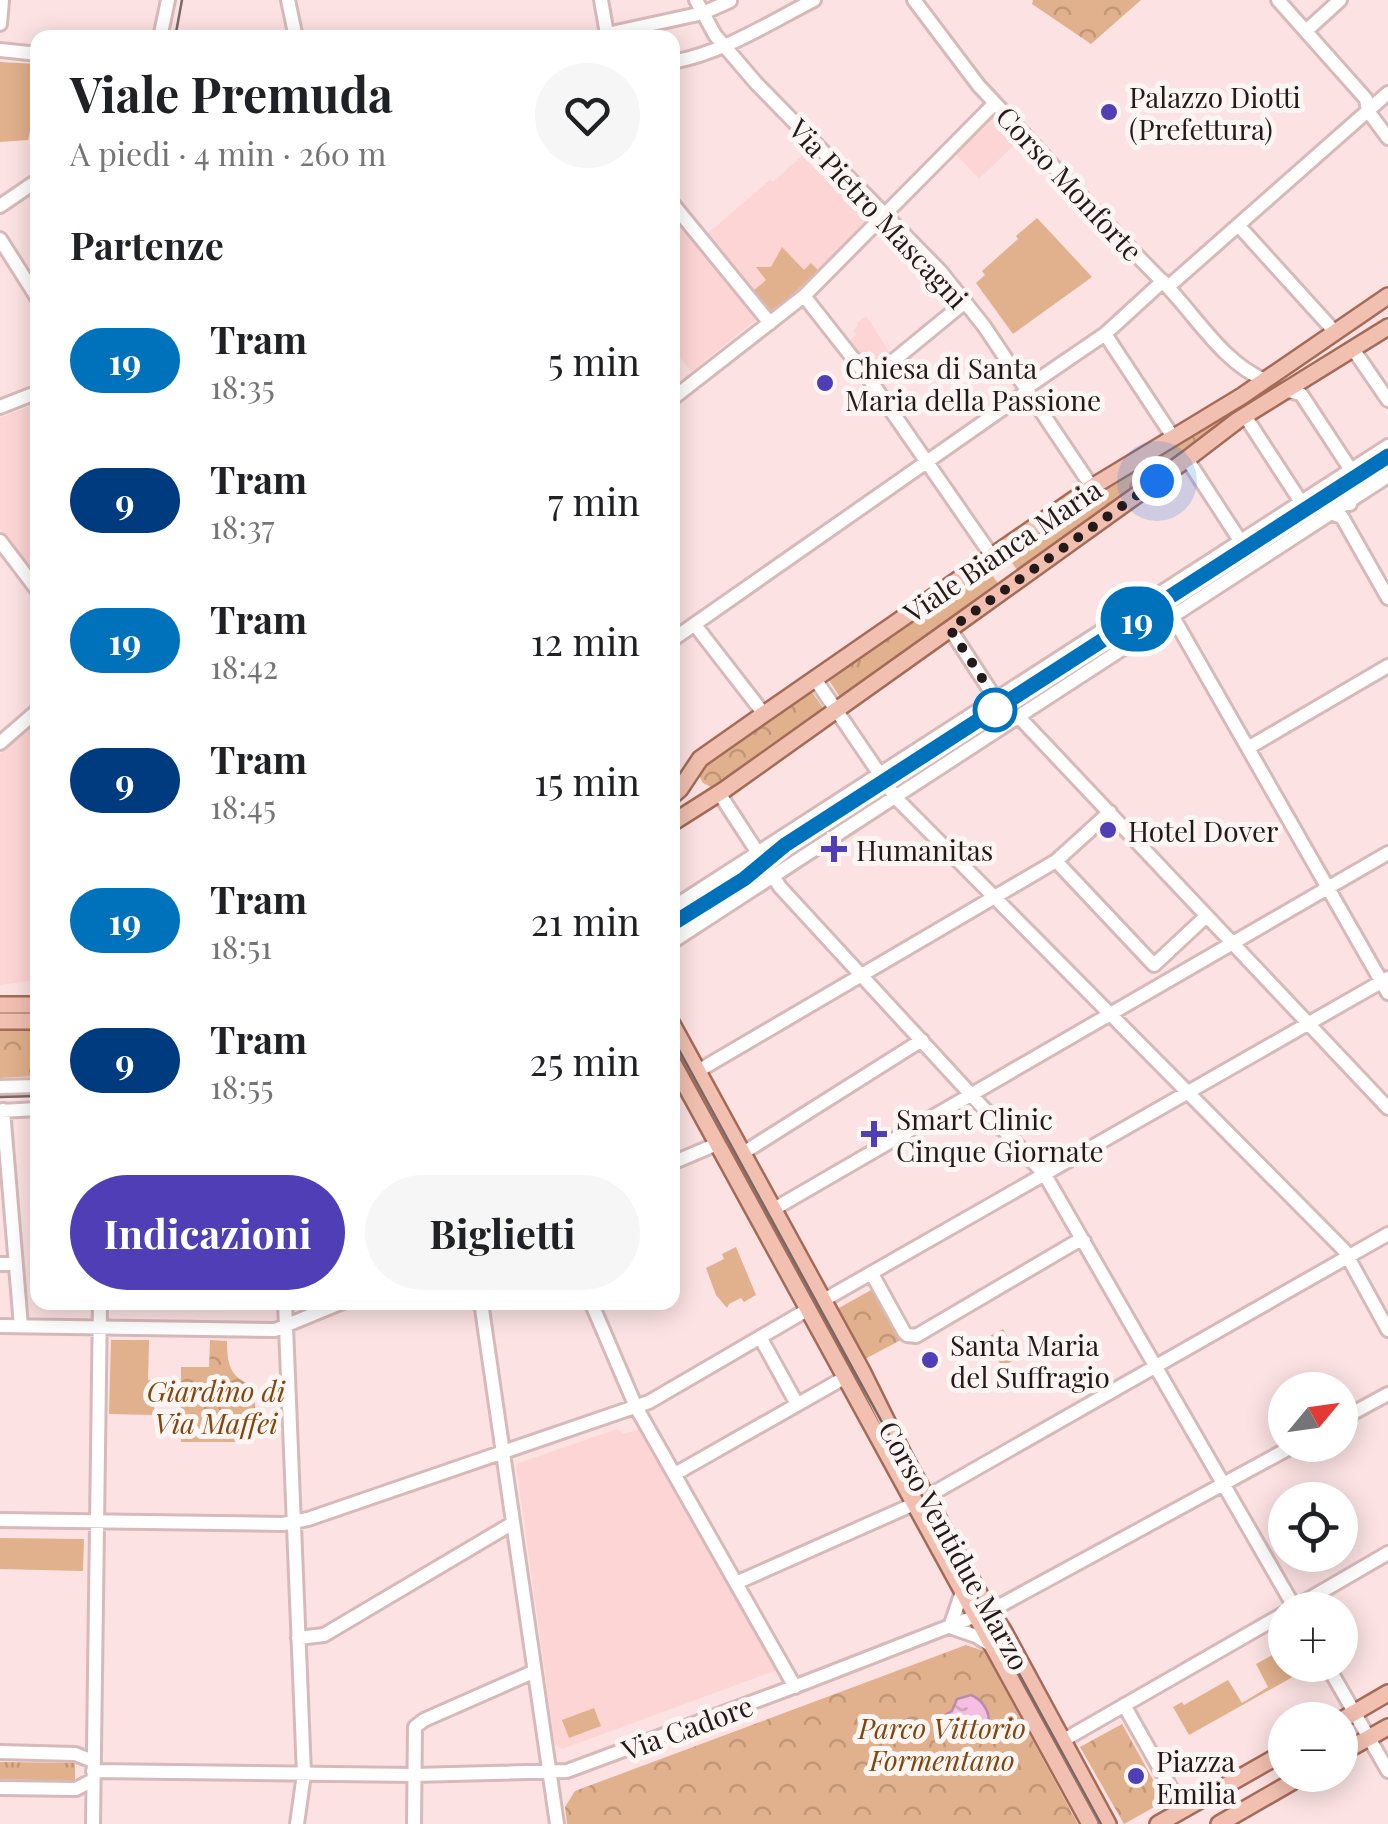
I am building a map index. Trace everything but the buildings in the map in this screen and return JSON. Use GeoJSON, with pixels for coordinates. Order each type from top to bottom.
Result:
{"type":"FeatureCollection","features":[{"type":"Feature","properties":{"kind":"main road","name":"Viale Bianca Maria"},"geometry":{"type":"LineString","coordinates":[[680,782],[704,756],[1092,487],[1242,396],[1388,296]]}},
{"type":"Feature","properties":{"kind":"main road","name":"Viale Bianca Maria"},"geometry":{"type":"LineString","coordinates":[[680,818],[1245,416],[1388,326]]}},
{"type":"Feature","properties":{"kind":"main road"},"geometry":{"type":"LineString","coordinates":[[1334,332],[1353,350]]}},
{"type":"Feature","properties":{"kind":"main road"},"geometry":{"type":"LineString","coordinates":[[1265,380],[1291,386]]}},
{"type":"Feature","properties":{"kind":"main road"},"geometry":{"type":"LineString","coordinates":[[1242,396],[1245,416]]}},
{"type":"Feature","properties":{"kind":"main road"},"geometry":{"type":"LineString","coordinates":[[992,556],[1012,585]]}},
{"type":"Feature","properties":{"kind":"main road"},"geometry":{"type":"LineString","coordinates":[[695,766],[694,778],[700,789],[719,793]]}},
{"type":"Feature","properties":{"kind":"main road"},"geometry":{"type":"LineString","coordinates":[[0,1005],[30,1005]]}},
{"type":"Feature","properties":{"kind":"main road"},"geometry":{"type":"LineString","coordinates":[[0,1021],[30,1021]]}},
{"type":"Feature","properties":{"kind":"main road"},"geometry":{"type":"LineString","coordinates":[[680,1038],[824,1300],[808,1310],[680,1076]]}},
{"type":"Feature","properties":{"kind":"main road","name":"Corso Ventidue Marzo"},"geometry":{"type":"LineString","coordinates":[[824,1300],[862,1371],[962,1592],[1004,1630],[1108,1824]]}},
{"type":"Feature","properties":{"kind":"main road","name":"Corso Ventidue Marzo"},"geometry":{"type":"LineString","coordinates":[[808,1310],[983,1614],[992,1646],[1090,1824]]}},
{"type":"Feature","properties":{"kind":"main road"},"geometry":{"type":"LineString","coordinates":[[1358,1711],[1388,1693]]}},
{"type":"Feature","properties":{"kind":"main road"},"geometry":{"type":"LineString","coordinates":[[1358,1744],[1388,1727]]}},
{"type":"Feature","properties":{"kind":"main road"},"geometry":{"type":"LineString","coordinates":[[1158,1824],[1268,1762]]}},
{"type":"Feature","properties":{"kind":"main road"},"geometry":{"type":"LineString","coordinates":[[1219,1824],[1275,1792]]}},
{"type":"Feature","properties":{"kind":"street"},"geometry":{"type":"LineString","coordinates":[[0,24],[2,0]]}},
{"type":"Feature","properties":{"kind":"street"},"geometry":{"type":"LineString","coordinates":[[162,30],[168,0]]}},
{"type":"Feature","properties":{"kind":"street"},"geometry":{"type":"LineString","coordinates":[[288,0],[294,30]]}},
{"type":"Feature","properties":{"kind":"street"},"geometry":{"type":"LineString","coordinates":[[600,0],[606,30]]}},
{"type":"Feature","properties":{"kind":"street"},"geometry":{"type":"LineString","coordinates":[[680,61],[814,0]]}},
{"type":"Feature","properties":{"kind":"street","name":"Corso Monforte"},"geometry":{"type":"LineString","coordinates":[[914,0],[979,86],[1234,360],[1250,374],[1265,380]]}},
{"type":"Feature","properties":{"kind":"street"},"geometry":{"type":"LineString","coordinates":[[1278,0],[1366,99],[1368,111],[1388,138]]}},
{"type":"Feature","properties":{"kind":"street"},"geometry":{"type":"LineString","coordinates":[[1306,31],[1340,0]]}},
{"type":"Feature","properties":{"kind":"street"},"geometry":{"type":"LineString","coordinates":[[621,30],[730,1]]}},
{"type":"Feature","properties":{"kind":"street","name":"Via Pietro Mascagni"},"geometry":{"type":"LineString","coordinates":[[695,9],[762,89],[920,248],[965,302],[1092,487]]}},
{"type":"Feature","properties":{"kind":"street"},"geometry":{"type":"LineString","coordinates":[[0,50],[30,53]]}},
{"type":"Feature","properties":{"kind":"street"},"geometry":{"type":"LineString","coordinates":[[680,635],[1106,334],[1203,256],[1388,92]]}},
{"type":"Feature","properties":{"kind":"street"},"geometry":{"type":"LineString","coordinates":[[680,393],[804,296],[995,103]]}},
{"type":"Feature","properties":{"kind":"street"},"geometry":{"type":"LineString","coordinates":[[0,206],[30,185]]}},
{"type":"Feature","properties":{"kind":"street"},"geometry":{"type":"LineString","coordinates":[[680,213],[770,322]]}},
{"type":"Feature","properties":{"kind":"street"},"geometry":{"type":"LineString","coordinates":[[1238,225],[1334,332]]}},
{"type":"Feature","properties":{"kind":"street"},"geometry":{"type":"LineString","coordinates":[[0,239],[30,286]]}},
{"type":"Feature","properties":{"kind":"street"},"geometry":{"type":"LineString","coordinates":[[804,296],[870,380],[992,556]]}},
{"type":"Feature","properties":{"kind":"street"},"geometry":{"type":"LineString","coordinates":[[870,380],[965,302]]}},
{"type":"Feature","properties":{"kind":"street"},"geometry":{"type":"LineString","coordinates":[[1106,334],[1173,437]]}},
{"type":"Feature","properties":{"kind":"street"},"geometry":{"type":"LineString","coordinates":[[1353,350],[1388,400]]}},
{"type":"Feature","properties":{"kind":"street","name":"Corso Monforte"},"geometry":{"type":"LineString","coordinates":[[1234,360],[1242,380],[1242,396]]}},
{"type":"Feature","properties":{"kind":"street"},"geometry":{"type":"LineString","coordinates":[[1291,386],[1301,394],[1351,470],[1351,522],[1388,587]]}},
{"type":"Feature","properties":{"kind":"street"},"geometry":{"type":"LineString","coordinates":[[0,407],[30,395]]}},
{"type":"Feature","properties":{"kind":"street"},"geometry":{"type":"LineString","coordinates":[[1245,416],[1300,502],[1342,517],[1388,598]]}},
{"type":"Feature","properties":{"kind":"street"},"geometry":{"type":"LineString","coordinates":[[680,900],[1388,446]]}},
{"type":"Feature","properties":{"kind":"street"},"geometry":{"type":"LineString","coordinates":[[1188,459],[1240,542]]}},
{"type":"Feature","properties":{"kind":"street"},"geometry":{"type":"LineString","coordinates":[[680,937],[1388,476]]}},
{"type":"Feature","properties":{"kind":"street"},"geometry":{"type":"LineString","coordinates":[[0,540],[30,581]]}},
{"type":"Feature","properties":{"kind":"street"},"geometry":{"type":"LineString","coordinates":[[824,1300],[1308,1023],[1386,984],[1173,617]]}},
{"type":"Feature","properties":{"kind":"street"},"geometry":{"type":"LineString","coordinates":[[695,625],[764,714]]}},
{"type":"Feature","properties":{"kind":"street"},"geometry":{"type":"LineString","coordinates":[[950,629],[995,698]]}},
{"type":"Feature","properties":{"kind":"street"},"geometry":{"type":"LineString","coordinates":[[1248,748],[1388,666]]}},
{"type":"Feature","properties":{"kind":"street"},"geometry":{"type":"LineString","coordinates":[[816,679],[896,798],[1342,1248],[1388,1330]]}},
{"type":"Feature","properties":{"kind":"street"},"geometry":{"type":"LineString","coordinates":[[0,743],[30,717]]}},
{"type":"Feature","properties":{"kind":"street"},"geometry":{"type":"LineString","coordinates":[[1019,717],[1388,1108]]}},
{"type":"Feature","properties":{"kind":"street"},"geometry":{"type":"LineString","coordinates":[[719,793],[773,876],[1045,1175],[1281,1592]]}},
{"type":"Feature","properties":{"kind":"street"},"geometry":{"type":"LineString","coordinates":[[698,1071],[1056,861],[1110,812]]}},
{"type":"Feature","properties":{"kind":"street"},"geometry":{"type":"LineString","coordinates":[[774,1210],[1388,852]]}},
{"type":"Feature","properties":{"kind":"street"},"geometry":{"type":"LineString","coordinates":[[1056,861],[1154,965],[1201,922]]}},
{"type":"Feature","properties":{"kind":"street"},"geometry":{"type":"LineString","coordinates":[[744,1153],[922,1040]]}},
{"type":"Feature","properties":{"kind":"street"},"geometry":{"type":"LineString","coordinates":[[0,1088],[30,1086]]}},
{"type":"Feature","properties":{"kind":"street"},"geometry":{"type":"LineString","coordinates":[[21,1326],[2,1110],[30,1109]]}},
{"type":"Feature","properties":{"kind":"street"},"geometry":{"type":"LineString","coordinates":[[680,1160],[717,1144]]}},
{"type":"Feature","properties":{"kind":"street"},"geometry":{"type":"LineString","coordinates":[[736,1583],[920,1501],[1388,1234]]}},
{"type":"Feature","properties":{"kind":"street"},"geometry":{"type":"LineString","coordinates":[[872,1274],[904,1332],[911,1337],[1076,1242],[1084,1242]]}},
{"type":"Feature","properties":{"kind":"street"},"geometry":{"type":"LineString","coordinates":[[0,1264],[16,1264]]}},
{"type":"Feature","properties":{"kind":"street"},"geometry":{"type":"LineString","coordinates":[[92,1824],[100,1310]]}},
{"type":"Feature","properties":{"kind":"street"},"geometry":{"type":"LineString","coordinates":[[285,1310],[304,1774],[297,1824]]}},
{"type":"Feature","properties":{"kind":"street"},"geometry":{"type":"LineString","coordinates":[[0,1326],[275,1330],[324,1310]]}},
{"type":"Feature","properties":{"kind":"street"},"geometry":{"type":"LineString","coordinates":[[482,1310],[556,1824]]}},
{"type":"Feature","properties":{"kind":"street"},"geometry":{"type":"LineString","coordinates":[[594,1310],[636,1407],[795,1687]]}},
{"type":"Feature","properties":{"kind":"street"},"geometry":{"type":"LineString","coordinates":[[0,1520],[294,1522],[636,1407],[808,1310]]}},
{"type":"Feature","properties":{"kind":"street"},"geometry":{"type":"LineString","coordinates":[[760,1338],[797,1404]]}},
{"type":"Feature","properties":{"kind":"street"},"geometry":{"type":"LineString","coordinates":[[675,1474],[844,1378]]}},
{"type":"Feature","properties":{"kind":"street"},"geometry":{"type":"LineString","coordinates":[[1358,1410],[1388,1394]]}},
{"type":"Feature","properties":{"kind":"street","name":"Via Cadore"},"geometry":{"type":"LineString","coordinates":[[0,1752],[76,1754],[93,1771],[414,1775],[566,1772],[983,1614],[1268,1460]]}},
{"type":"Feature","properties":{"kind":"street"},"geometry":{"type":"LineString","coordinates":[[298,1638],[324,1635],[512,1522]]}},
{"type":"Feature","properties":{"kind":"street"},"geometry":{"type":"LineString","coordinates":[[1322,1592],[1388,1553]]}},
{"type":"Feature","properties":{"kind":"street"},"geometry":{"type":"LineString","coordinates":[[962,1592],[950,1628],[992,1646]]}},
{"type":"Feature","properties":{"kind":"street"},"geometry":{"type":"LineString","coordinates":[[1062,1741],[1268,1623]]}},
{"type":"Feature","properties":{"kind":"street"},"geometry":{"type":"LineString","coordinates":[[414,1824],[416,1727],[533,1672]]}},
{"type":"Feature","properties":{"kind":"street"},"geometry":{"type":"LineString","coordinates":[[1124,1705],[1177,1799],[1180,1812]]}},
{"type":"Feature","properties":{"kind":"street"},"geometry":{"type":"LineString","coordinates":[[1358,1728],[1369,1738],[1388,1771]]}},
{"type":"Feature","properties":{"kind":"street","name":"Via Cadore"},"geometry":{"type":"LineString","coordinates":[[0,1788],[76,1788],[93,1771]]}},
{"type":"Feature","properties":{"kind":"shaded area"},"geometry":{"type":"Polygon","coordinates":[[[995,106],[1023,136],[979,179],[951,149],[995,106]]]}},
{"type":"Feature","properties":{"kind":"shaded area"},"geometry":{"type":"Polygon","coordinates":[[[802,156],[868,220],[772,314],[707,234],[802,156]]]}},
{"type":"Feature","properties":{"kind":"shaded area"},"geometry":{"type":"Polygon","coordinates":[[[680,223],[758,318],[691,372],[680,358],[680,223]]]}},
{"type":"Feature","properties":{"kind":"shaded area"},"geometry":{"type":"Polygon","coordinates":[[[866,316],[890,353],[870,370],[848,342],[856,335],[853,330],[857,323],[866,316]]]}},
{"type":"Feature","properties":{"kind":"shaded area"},"geometry":{"type":"Polygon","coordinates":[[[30,406],[30,570],[0,529],[0,418],[30,406]]]}},
{"type":"Feature","properties":{"kind":"shaded area"},"geometry":{"type":"Polygon","coordinates":[[[30,727],[30,981],[0,985],[0,754],[30,727]]]}},
{"type":"Feature","properties":{"kind":"shaded area"},"geometry":{"type":"Polygon","coordinates":[[[617,1429],[624,1434],[639,1429],[777,1670],[562,1749],[555,1745],[516,1464],[617,1429]]]}},
{"type":"Feature","properties":{"kind":"green space"},"geometry":{"type":"Polygon","coordinates":[[[1033,0],[1141,0],[1091,44],[1032,4],[1033,0]]]}},
{"type":"Feature","properties":{"kind":"green space"},"geometry":{"type":"Polygon","coordinates":[[[0,62],[30,64],[28,140],[0,142],[0,62]]]}},
{"type":"Feature","properties":{"kind":"green space"},"geometry":{"type":"Polygon","coordinates":[[[1037,218],[1092,277],[1013,334],[976,283],[985,275],[982,271],[1037,218]]]}},
{"type":"Feature","properties":{"kind":"green space"},"geometry":{"type":"Polygon","coordinates":[[[782,247],[804,270],[811,263],[818,270],[772,314],[753,291],[766,280],[756,267],[771,267],[782,247]]]}},
{"type":"Feature","properties":{"kind":"green space"},"geometry":{"type":"Polygon","coordinates":[[[1224,415],[1228,420],[1019,573],[1006,554],[1111,481],[1224,415]]]}},
{"type":"Feature","properties":{"kind":"green space"},"geometry":{"type":"Polygon","coordinates":[[[1297,511],[1308,523],[900,788],[890,771],[1297,511]]]}},
{"type":"Feature","properties":{"kind":"green space"},"geometry":{"type":"Polygon","coordinates":[[[987,567],[1001,588],[841,699],[827,677],[987,567]]]}},
{"type":"Feature","properties":{"kind":"green space"},"geometry":{"type":"Polygon","coordinates":[[[809,688],[824,709],[718,786],[703,783],[699,775],[703,766],[809,688]]]}},
{"type":"Feature","properties":{"kind":"green space"},"geometry":{"type":"Polygon","coordinates":[[[872,782],[884,800],[782,865],[770,849],[872,782]]]}},
{"type":"Feature","properties":{"kind":"green space"},"geometry":{"type":"Polygon","coordinates":[[[753,863],[763,877],[680,931],[680,910],[753,863]]]}},
{"type":"Feature","properties":{"kind":"green space"},"geometry":{"type":"Polygon","coordinates":[[[0,1030],[30,1030],[30,1076],[0,1078],[0,1030]]]}},
{"type":"Feature","properties":{"kind":"green space"},"geometry":{"type":"Polygon","coordinates":[[[736,1247],[756,1295],[744,1302],[741,1298],[727,1308],[716,1295],[706,1268],[736,1247]]]}},
{"type":"Feature","properties":{"kind":"green space"},"geometry":{"type":"Polygon","coordinates":[[[873,1289],[901,1340],[865,1359],[837,1309],[873,1289]]]}},
{"type":"Feature","properties":{"kind":"green space"},"geometry":{"type":"Polygon","coordinates":[[[1003,1329],[1019,1357],[1002,1367],[986,1338],[1003,1329]]]}},
{"type":"Feature","properties":{"kind":"green space"},"geometry":{"type":"Polygon","coordinates":[[[111,1340],[149,1340],[148,1380],[155,1381],[154,1415],[109,1414],[111,1340]]]}},
{"type":"Feature","properties":{"kind":"green space","name":"Giardino di Via Maffei"},"geometry":{"type":"Polygon","coordinates":[[[210,1340],[227,1341],[235,1375],[255,1386],[255,1442],[181,1442],[181,1367],[209,1367],[210,1340]]]}},
{"type":"Feature","properties":{"kind":"green space"},"geometry":{"type":"Polygon","coordinates":[[[0,1538],[84,1539],[83,1571],[0,1569],[0,1538]]]}},
{"type":"Feature","properties":{"kind":"green space","name":"Parco Vittorio Formentano"},"geometry":{"type":"Polygon","coordinates":[[[966,1645],[984,1651],[1078,1824],[567,1824],[565,1807],[575,1791],[966,1645]]]}},
{"type":"Feature","properties":{"kind":"green space"},"geometry":{"type":"Polygon","coordinates":[[[1268,1657],[1268,1682],[1284,1682],[1189,1735],[1173,1707],[1182,1702],[1184,1705],[1228,1680],[1242,1703],[1268,1687],[1256,1664],[1268,1657]]]}},
{"type":"Feature","properties":{"kind":"green space"},"geometry":{"type":"Polygon","coordinates":[[[594,1708],[601,1726],[569,1738],[562,1720],[594,1708]]]}},
{"type":"Feature","properties":{"kind":"green space"},"geometry":{"type":"Polygon","coordinates":[[[1122,1724],[1165,1801],[1124,1824],[1080,1747],[1122,1724]]]}},
{"type":"Feature","properties":{"kind":"green space"},"geometry":{"type":"Polygon","coordinates":[[[0,1762],[75,1763],[75,1781],[0,1779],[0,1762]]]}},
{"type":"Feature","properties":{"kind":"water"},"geometry":{"type":"Polygon","coordinates":[[[971,1695],[985,1707],[989,1725],[978,1735],[964,1733],[953,1741],[940,1718],[952,1711],[957,1699],[971,1695]]]}},
{"type":"Feature","properties":{"kind":"tram line"},"geometry":{"type":"LineString","coordinates":[[176,30],[182,0]]}},
{"type":"Feature","properties":{"kind":"tram line"},"geometry":{"type":"LineString","coordinates":[[680,920],[744,879],[785,845],[1388,456]]}},
{"type":"Feature","properties":{"kind":"tram line","name":"19"},"geometry":{"type":"LineString","coordinates":[[680,920],[744,879],[785,845],[1388,456]]}},
{"type":"Feature","properties":{"kind":"tram line"},"geometry":{"type":"LineString","coordinates":[[680,1052],[1101,1824]]}},
{"type":"Feature","properties":{"kind":"tram line"},"geometry":{"type":"LineString","coordinates":[[0,1097],[30,1096]]}},
{"type":"Feature","properties":{"kind":"place","name":"Palazzo Diotti (Prefettura)"},"geometry":{"type":"Point","coordinates":[1109,112]}},
{"type":"Feature","properties":{"kind":"place","name":"Chiesa di Santa Maria della Passione"},"geometry":{"type":"Point","coordinates":[825,383]}},
{"type":"Feature","properties":{"kind":"place","name":"Hotel Dover"},"geometry":{"type":"Point","coordinates":[1108,830]}},
{"type":"Feature","properties":{"kind":"place","name":"Humanitas"},"geometry":{"type":"Point","coordinates":[834,849]}},
{"type":"Feature","properties":{"kind":"place","name":"Smart Clinic Cinque Giornate"},"geometry":{"type":"Point","coordinates":[874,1134]}},
{"type":"Feature","properties":{"kind":"place","name":"Santa Maria del Suffragio"},"geometry":{"type":"Point","coordinates":[930,1360]}},
{"type":"Feature","properties":{"kind":"place","name":"Piazza Emilia"},"geometry":{"type":"Point","coordinates":[1136,1776]}},
{"type":"Feature","properties":{"kind":"route"},"geometry":{"type":"LineString","coordinates":[[995,710],[995,698],[950,629],[1157,481]]}}]}
